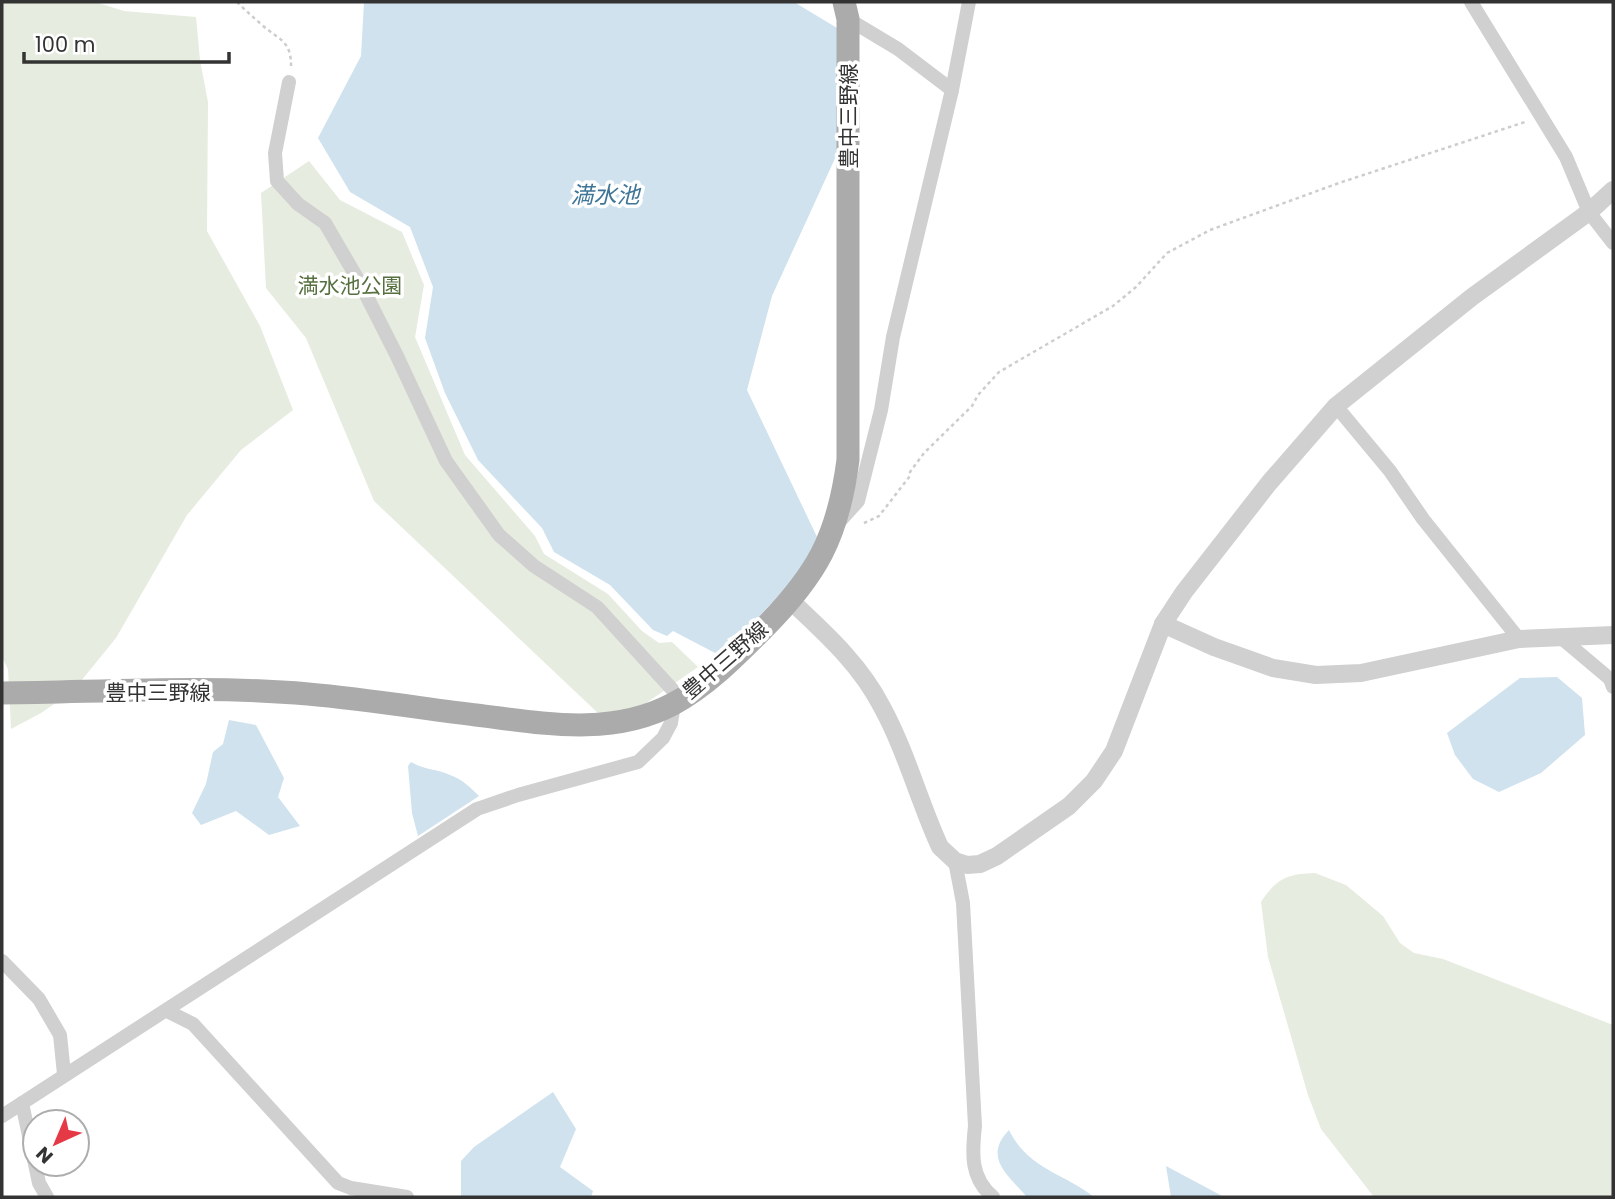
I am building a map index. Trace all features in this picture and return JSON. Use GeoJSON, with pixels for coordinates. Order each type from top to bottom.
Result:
{"type":"FeatureCollection","features":[{"type":"Feature","properties":{"kind":"main road","name":"豊中三野線"},"geometry":{"type":"LineString","coordinates":[[2,693],[209,691],[307,694],[568,726],[625,721],[677,701],[716,673],[791,601],[826,549],[844,493],[848,460],[846,10]]}},
{"type":"Feature","properties":{"kind":"street"},"geometry":{"type":"LineString","coordinates":[[835,525],[858,501],[881,410],[893,337],[952,90],[969,2]]}},
{"type":"Feature","properties":{"kind":"street"},"geometry":{"type":"LineString","coordinates":[[1471,2],[1566,156],[1590,212],[1613,243]]}},
{"type":"Feature","properties":{"kind":"street"},"geometry":{"type":"LineString","coordinates":[[846,10],[952,90]]}},
{"type":"Feature","properties":{"kind":"street"},"geometry":{"type":"LineString","coordinates":[[2,1116],[477,809],[638,762],[663,738],[671,723],[677,701],[597,607],[534,566],[499,535],[446,461],[360,282],[325,223],[298,204],[277,181],[275,153],[289,82]]}},
{"type":"Feature","properties":{"kind":"street"},"geometry":{"type":"LineString","coordinates":[[791,601],[840,647],[860,671],[883,707],[940,847],[955,862],[967,865],[980,864],[996,856],[1069,806],[1094,781],[1114,751],[1163,624],[1184,592],[1269,483],[1336,406],[1472,297],[1590,212],[1613,190]]}},
{"type":"Feature","properties":{"kind":"street"},"geometry":{"type":"LineString","coordinates":[[1336,406],[1390,471],[1423,519],[1519,639]]}},
{"type":"Feature","properties":{"kind":"street"},"geometry":{"type":"LineString","coordinates":[[1163,624],[1213,647],[1273,668],[1316,675],[1361,673],[1519,639],[1613,635]]}},
{"type":"Feature","properties":{"kind":"street"},"geometry":{"type":"LineString","coordinates":[[1559,636],[1610,679],[1613,687]]}},
{"type":"Feature","properties":{"kind":"street"},"geometry":{"type":"LineString","coordinates":[[955,862],[963,903],[975,1126],[972,1151],[975,1176],[982,1188],[993,1197]]}},
{"type":"Feature","properties":{"kind":"street"},"geometry":{"type":"LineString","coordinates":[[2,961],[39,999],[60,1035],[64,1074]]}},
{"type":"Feature","properties":{"kind":"street"},"geometry":{"type":"LineString","coordinates":[[167,1011],[193,1024],[338,1182],[351,1188],[407,1197]]}},
{"type":"Feature","properties":{"kind":"street"},"geometry":{"type":"LineString","coordinates":[[22,1103],[38,1183],[47,1197]]}},
{"type":"Feature","properties":{"kind":"path"},"geometry":{"type":"LineString","coordinates":[[236,2],[265,28],[279,36],[287,47],[291,65],[289,82]]}},
{"type":"Feature","properties":{"kind":"path"},"geometry":{"type":"LineString","coordinates":[[864,523],[879,516],[910,476],[923,453],[972,406],[978,395],[999,372],[1113,306],[1136,288],[1167,253],[1210,230],[1339,183],[1541,116]]}},
{"type":"Feature","properties":{"kind":"green space"},"geometry":{"type":"Polygon","coordinates":[[[2,2],[95,2],[124,11],[196,17],[208,102],[207,231],[260,326],[293,410],[241,450],[187,515],[116,638],[72,692],[11,729],[8,669],[2,657],[2,2]]]}},
{"type":"Feature","properties":{"kind":"green space","name":"満水池公園"},"geometry":{"type":"Polygon","coordinates":[[[309,161],[340,200],[402,232],[424,285],[415,337],[465,455],[535,536],[544,554],[608,594],[642,631],[659,643],[672,642],[698,667],[642,706],[600,715],[374,501],[306,338],[266,288],[261,193],[309,161]]]}},
{"type":"Feature","properties":{"kind":"green space"},"geometry":{"type":"Polygon","coordinates":[[[1315,873],[1346,885],[1383,916],[1400,943],[1414,953],[1443,959],[1613,1025],[1613,1197],[1374,1197],[1321,1129],[1308,1095],[1268,957],[1261,902],[1272,887],[1284,879],[1315,873]]]}},
{"type":"Feature","properties":{"kind":"water","name":"満水池"},"geometry":{"type":"Polygon","coordinates":[[[364,2],[794,2],[837,28],[837,154],[772,296],[747,390],[818,539],[796,577],[751,625],[727,639],[732,646],[719,655],[673,631],[667,636],[653,630],[610,585],[554,552],[542,528],[478,460],[445,393],[425,338],[433,287],[410,227],[350,192],[318,138],[361,56],[364,2]]]}},
{"type":"Feature","properties":{"kind":"water"},"geometry":{"type":"Polygon","coordinates":[[[1557,677],[1582,698],[1585,735],[1541,773],[1499,792],[1473,779],[1455,755],[1447,733],[1520,678],[1557,677]]]}},
{"type":"Feature","properties":{"kind":"water"},"geometry":{"type":"Polygon","coordinates":[[[229,720],[256,725],[284,778],[278,797],[300,826],[269,835],[236,811],[201,825],[192,813],[206,784],[213,752],[223,744],[229,720]]]}},
{"type":"Feature","properties":{"kind":"water"},"geometry":{"type":"Polygon","coordinates":[[[411,762],[454,777],[479,796],[418,836],[412,813],[408,766],[411,762]]]}},
{"type":"Feature","properties":{"kind":"water"},"geometry":{"type":"Polygon","coordinates":[[[553,1092],[576,1129],[560,1167],[593,1191],[591,1197],[461,1197],[461,1161],[474,1147],[553,1092]]]}},
{"type":"Feature","properties":{"kind":"water"},"geometry":{"type":"Polygon","coordinates":[[[1009,1130],[1026,1154],[1036,1162],[1094,1197],[1027,1197],[1006,1174],[998,1158],[1001,1140],[1009,1130]]]}},
{"type":"Feature","properties":{"kind":"water"},"geometry":{"type":"Polygon","coordinates":[[[1166,1166],[1224,1197],[1171,1197],[1166,1166]]]}}]}
